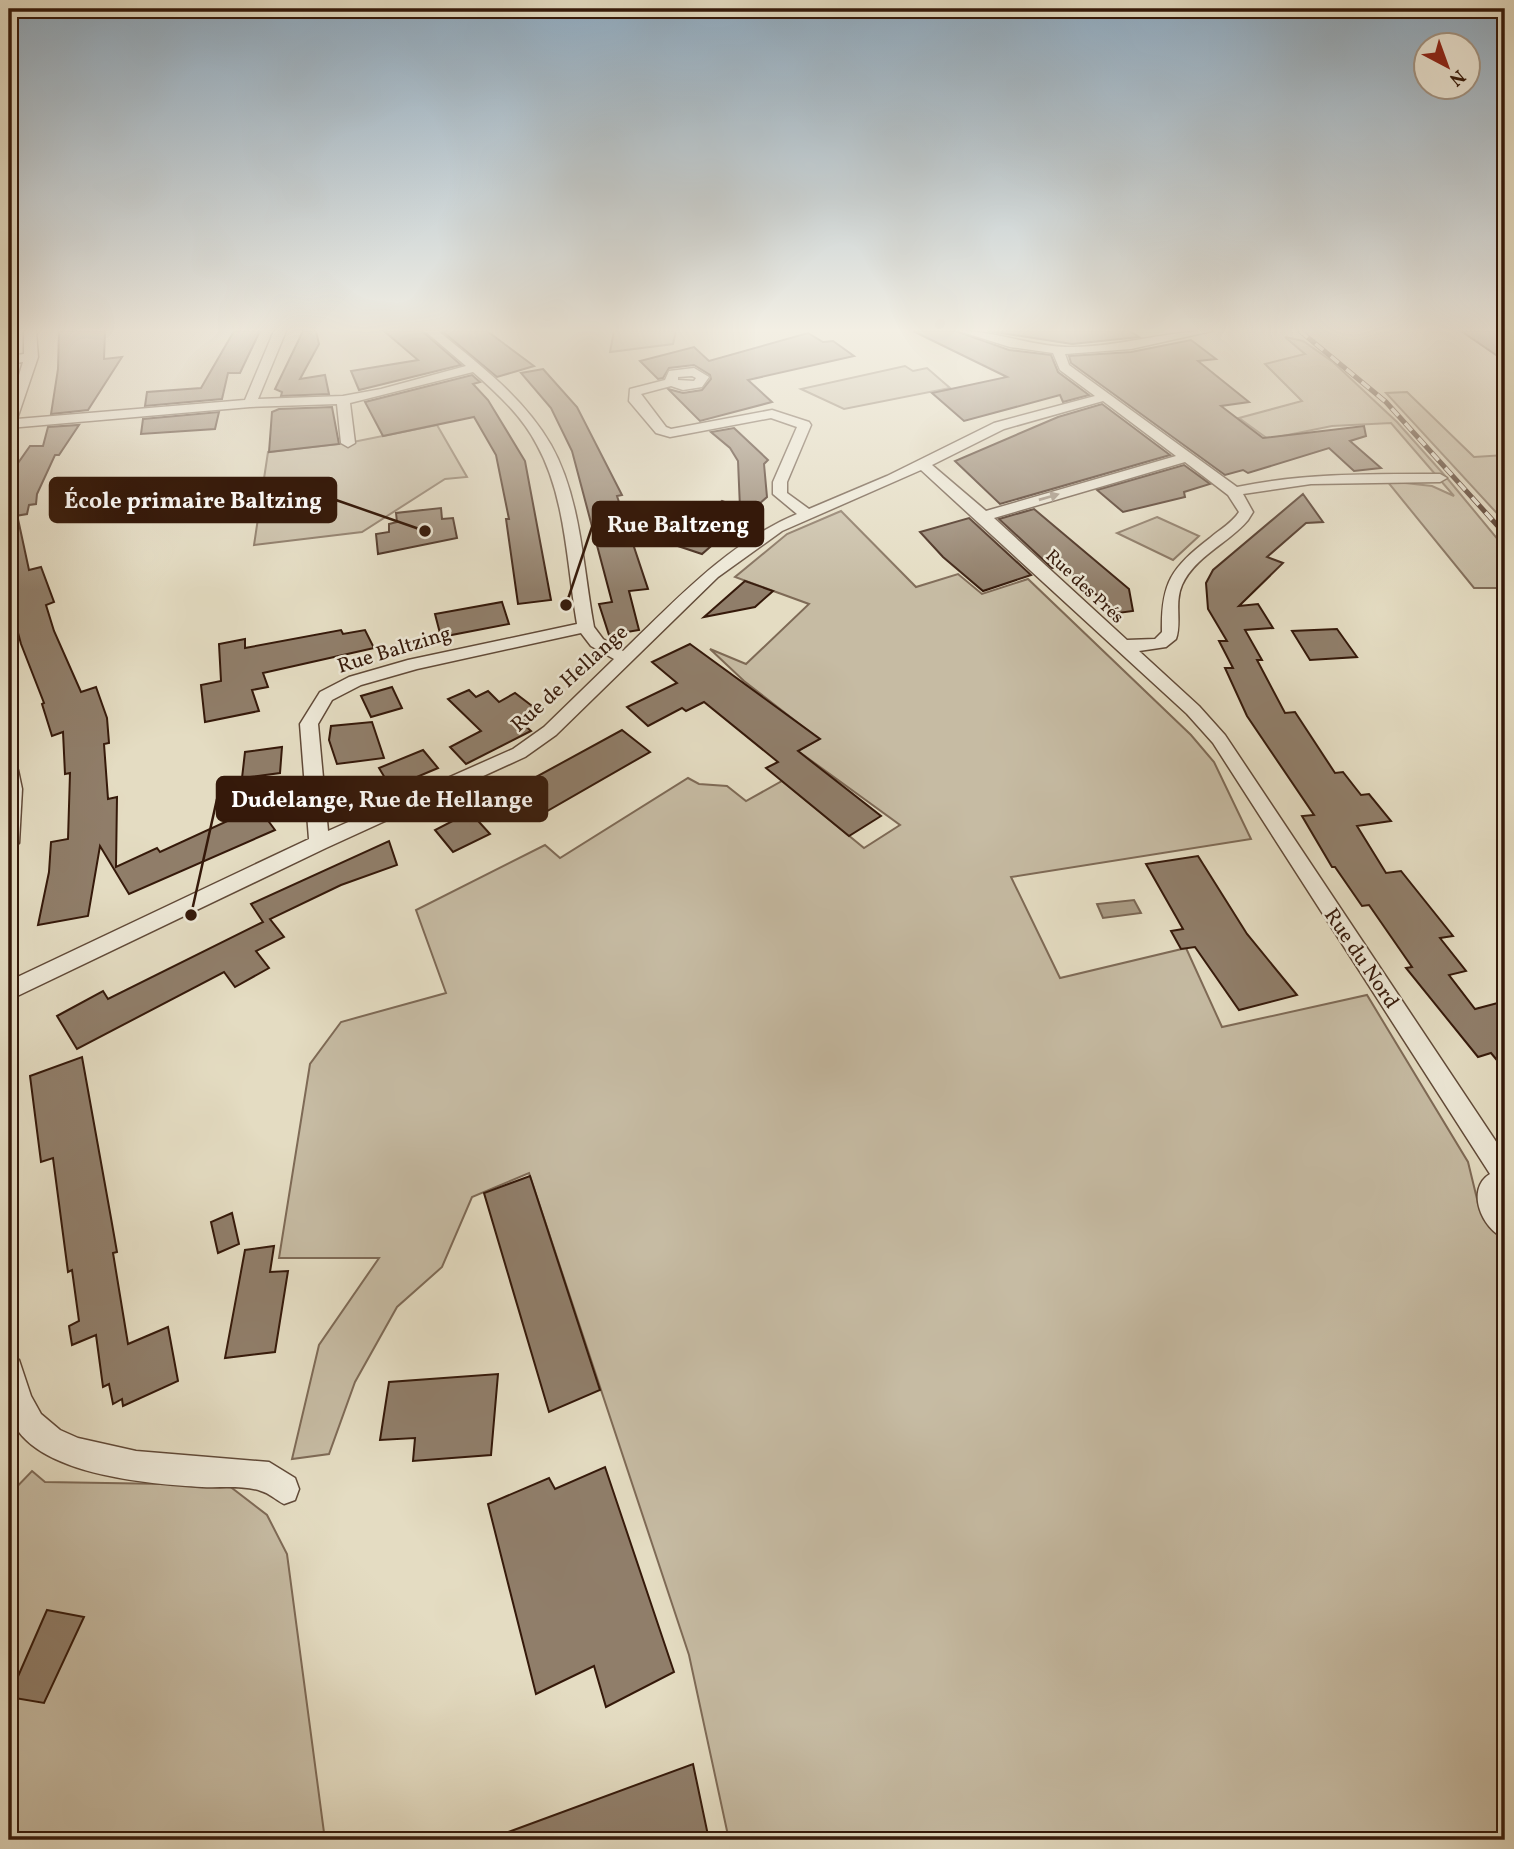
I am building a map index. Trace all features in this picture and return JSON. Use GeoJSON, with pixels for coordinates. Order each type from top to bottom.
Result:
{"type":"FeatureCollection","features":[{"type":"Feature","properties":{"kind":"street"},"geometry":{"type":"LineString","coordinates":[[9,423],[78,417]]}},
{"type":"Feature","properties":{"kind":"street"},"geometry":{"type":"LineString","coordinates":[[345,417],[348,443]]}},
{"type":"Feature","properties":{"kind":"street"},"geometry":{"type":"LineString","coordinates":[[521,417],[541,439],[553,465],[590,638],[625,659]]}},
{"type":"Feature","properties":{"kind":"street"},"geometry":{"type":"LineString","coordinates":[[651,417],[662,430],[670,433],[754,417]]}},
{"type":"Feature","properties":{"kind":"street"},"geometry":{"type":"LineString","coordinates":[[782,417],[804,425],[780,482],[780,494],[805,513]]}},
{"type":"Feature","properties":{"kind":"street","name":"Rue de Hellange"},"geometry":{"type":"LineString","coordinates":[[9,991],[319,843],[519,753],[550,731],[712,574],[742,550],[805,513],[922,464],[999,426],[1031,417]]}},
{"type":"Feature","properties":{"kind":"street"},"geometry":{"type":"LineString","coordinates":[[1121,645],[1156,645],[1167,641],[1172,632],[1173,587],[1185,569],[1241,520],[1246,512],[1234,492],[1132,417]]}},
{"type":"Feature","properties":{"kind":"street"},"geometry":{"type":"LineString","coordinates":[[983,517],[1188,457]]}},
{"type":"Feature","properties":{"kind":"street","name":"Rue des Prés"},"geometry":{"type":"LineString","coordinates":[[922,464],[1193,710],[1219,739]]}},
{"type":"Feature","properties":{"kind":"street"},"geometry":{"type":"LineString","coordinates":[[1234,492],[1280,481],[1307,478],[1440,478]]}},
{"type":"Feature","properties":{"kind":"street","name":"Rue Baltzing"},"geometry":{"type":"LineString","coordinates":[[319,843],[309,724],[326,696],[355,681],[414,664],[586,628]]}},
{"type":"Feature","properties":{"kind":"street","name":"Rue du Nord"},"geometry":{"type":"LineString","coordinates":[[1219,739],[1505,1177],[1491,1188],[1489,1197],[1491,1207],[1505,1226]]}},
{"type":"Feature","properties":{"kind":"street"},"geometry":{"type":"LineString","coordinates":[[9,770],[13,789],[9,843]]}},
{"type":"Feature","properties":{"kind":"street"},"geometry":{"type":"LineString","coordinates":[[9,1370],[15,1393],[32,1425],[53,1441],[79,1454],[122,1464],[269,1477],[285,1489]]}},
{"type":"Feature","properties":{"kind":"shaded area"},"geometry":{"type":"Polygon","coordinates":[[[1392,417],[1505,548],[1505,588],[1474,588],[1387,481],[1432,486],[1454,496],[1391,423],[1332,426],[1268,439],[1239,418],[1392,417]]]}},
{"type":"Feature","properties":{"kind":"shaded area"},"geometry":{"type":"Polygon","coordinates":[[[1408,417],[1433,417],[1474,457],[1505,455],[1505,522],[1408,417]]]}},
{"type":"Feature","properties":{"kind":"shaded area"},"geometry":{"type":"Polygon","coordinates":[[[437,425],[467,477],[445,479],[362,532],[254,545],[268,452],[348,443],[437,425]]]}},
{"type":"Feature","properties":{"kind":"shaded area"},"geometry":{"type":"Polygon","coordinates":[[[841,511],[916,587],[958,574],[982,594],[1028,579],[1191,735],[1214,762],[1251,839],[1011,877],[1060,978],[1186,948],[1222,1027],[1367,995],[1468,1162],[1479,1207],[1505,1236],[1505,1840],[729,1840],[689,1655],[529,1173],[472,1197],[442,1267],[397,1307],[355,1382],[329,1454],[292,1459],[319,1345],[379,1258],[279,1258],[310,1064],[341,1022],[446,993],[416,910],[545,845],[560,858],[688,778],[699,784],[727,786],[746,801],[782,781],[864,848],[900,825],[798,751],[819,739],[744,681],[710,649],[746,664],[809,604],[735,577],[787,534],[841,511]]]}},
{"type":"Feature","properties":{"kind":"shaded area"},"geometry":{"type":"Polygon","coordinates":[[[1157,517],[1199,536],[1173,560],[1117,533],[1157,517]]]}},
{"type":"Feature","properties":{"kind":"shaded area"},"geometry":{"type":"Polygon","coordinates":[[[1134,900],[1141,913],[1103,918],[1097,904],[1134,900]]]}},
{"type":"Feature","properties":{"kind":"shaded area"},"geometry":{"type":"Polygon","coordinates":[[[32,1471],[45,1482],[228,1485],[267,1515],[287,1554],[325,1840],[9,1840],[9,1495],[32,1471]]]}},
{"type":"Feature","properties":{"kind":"building"},"geometry":{"type":"Polygon","coordinates":[[[218,417],[215,429],[141,434],[143,419],[218,417]]]}},
{"type":"Feature","properties":{"kind":"building"},"geometry":{"type":"Polygon","coordinates":[[[272,417],[334,417],[339,444],[269,452],[272,417]]]}},
{"type":"Feature","properties":{"kind":"building"},"geometry":{"type":"Polygon","coordinates":[[[373,417],[473,417],[383,436],[373,417]]]}},
{"type":"Feature","properties":{"kind":"building"},"geometry":{"type":"Polygon","coordinates":[[[474,417],[498,417],[525,461],[551,600],[518,604],[506,519],[509,519],[496,455],[474,417]]]}},
{"type":"Feature","properties":{"kind":"building"},"geometry":{"type":"Polygon","coordinates":[[[556,417],[582,417],[622,495],[617,496],[648,589],[629,591],[639,630],[609,635],[599,604],[612,602],[572,451],[556,417]]]}},
{"type":"Feature","properties":{"kind":"building"},"geometry":{"type":"Polygon","coordinates":[[[696,417],[714,417],[700,421],[696,417]]]}},
{"type":"Feature","properties":{"kind":"building"},"geometry":{"type":"Polygon","coordinates":[[[960,417],[978,417],[964,421],[960,417]]]}},
{"type":"Feature","properties":{"kind":"building"},"geometry":{"type":"Polygon","coordinates":[[[1057,417],[1120,417],[1170,455],[1000,504],[955,461],[1057,417]]]}},
{"type":"Feature","properties":{"kind":"building"},"geometry":{"type":"Polygon","coordinates":[[[1146,417],[1236,417],[1263,438],[1364,426],[1366,436],[1350,441],[1381,468],[1354,471],[1329,448],[1248,473],[1243,470],[1225,475],[1146,417]]]}},
{"type":"Feature","properties":{"kind":"building"},"geometry":{"type":"Polygon","coordinates":[[[79,425],[59,455],[55,455],[37,494],[36,504],[29,505],[27,514],[9,517],[9,464],[18,463],[30,446],[43,446],[48,427],[79,425]]]}},
{"type":"Feature","properties":{"kind":"building"},"geometry":{"type":"Polygon","coordinates":[[[734,428],[768,460],[764,464],[767,497],[702,554],[672,544],[722,501],[740,508],[738,461],[730,448],[711,432],[734,428]]]}},
{"type":"Feature","properties":{"kind":"building"},"geometry":{"type":"Polygon","coordinates":[[[1184,465],[1210,484],[1184,492],[1185,497],[1123,512],[1097,490],[1184,465]]]}},
{"type":"Feature","properties":{"kind":"building"},"geometry":{"type":"Polygon","coordinates":[[[1303,494],[1323,522],[1306,523],[1267,557],[1283,563],[1239,606],[1258,604],[1273,628],[1245,630],[1262,660],[1257,660],[1285,713],[1295,712],[1335,773],[1343,772],[1361,795],[1369,794],[1391,821],[1357,826],[1386,873],[1401,871],[1453,936],[1440,938],[1466,971],[1449,975],[1475,1009],[1505,1001],[1505,1070],[1491,1053],[1478,1057],[1406,968],[1412,967],[1369,905],[1362,906],[1335,867],[1332,867],[1302,816],[1314,815],[1247,716],[1225,668],[1233,668],[1219,641],[1227,641],[1208,609],[1206,583],[1213,570],[1303,494]]]}},
{"type":"Feature","properties":{"kind":"building"},"geometry":{"type":"Polygon","coordinates":[[[441,508],[442,519],[453,518],[457,538],[378,554],[376,534],[389,532],[389,524],[397,522],[396,513],[441,508]]]}},
{"type":"Feature","properties":{"kind":"building"},"geometry":{"type":"Polygon","coordinates":[[[1034,509],[1129,589],[1133,611],[1118,613],[1061,565],[1052,568],[999,519],[1034,509]]]}},
{"type":"Feature","properties":{"kind":"building"},"geometry":{"type":"Polygon","coordinates":[[[969,518],[1031,575],[983,591],[943,557],[920,532],[969,518]]]}},
{"type":"Feature","properties":{"kind":"building"},"geometry":{"type":"Polygon","coordinates":[[[18,519],[29,570],[41,567],[54,602],[46,605],[54,631],[81,692],[96,687],[107,718],[109,743],[104,744],[108,799],[117,797],[116,867],[157,848],[160,852],[258,807],[275,830],[129,894],[100,846],[88,916],[38,925],[49,872],[51,842],[68,839],[70,773],[65,774],[63,732],[52,736],[42,704],[44,703],[21,644],[9,599],[9,520],[18,519]]]}},
{"type":"Feature","properties":{"kind":"building"},"geometry":{"type":"Polygon","coordinates":[[[745,581],[773,591],[755,607],[704,617],[745,581]]]}},
{"type":"Feature","properties":{"kind":"building"},"geometry":{"type":"Polygon","coordinates":[[[502,602],[509,624],[441,637],[435,614],[502,602]]]}},
{"type":"Feature","properties":{"kind":"building"},"geometry":{"type":"Polygon","coordinates":[[[1337,629],[1357,657],[1310,660],[1292,631],[1337,629]]]}},
{"type":"Feature","properties":{"kind":"building"},"geometry":{"type":"Polygon","coordinates":[[[341,630],[343,634],[365,630],[374,648],[263,673],[268,687],[252,690],[259,711],[205,722],[201,685],[221,681],[219,644],[245,639],[245,648],[341,630]]]}},
{"type":"Feature","properties":{"kind":"building"},"geometry":{"type":"Polygon","coordinates":[[[690,644],[820,739],[798,751],[881,816],[849,836],[766,768],[778,762],[704,702],[686,711],[682,708],[648,726],[627,707],[677,683],[652,662],[690,644]]]}},
{"type":"Feature","properties":{"kind":"building"},"geometry":{"type":"Polygon","coordinates":[[[392,687],[402,708],[371,717],[361,696],[392,687]]]}},
{"type":"Feature","properties":{"kind":"building"},"geometry":{"type":"Polygon","coordinates":[[[469,690],[476,697],[488,691],[499,702],[515,693],[540,712],[521,722],[531,731],[466,764],[450,747],[481,731],[448,699],[469,690]]]}},
{"type":"Feature","properties":{"kind":"building"},"geometry":{"type":"Polygon","coordinates":[[[372,722],[384,758],[337,764],[329,740],[331,726],[372,722]]]}},
{"type":"Feature","properties":{"kind":"building"},"geometry":{"type":"Polygon","coordinates":[[[622,730],[650,752],[542,814],[514,789],[622,730]]]}},
{"type":"Feature","properties":{"kind":"building"},"geometry":{"type":"Polygon","coordinates":[[[282,747],[280,773],[242,778],[245,752],[282,747]]]}},
{"type":"Feature","properties":{"kind":"building"},"geometry":{"type":"Polygon","coordinates":[[[423,750],[438,768],[391,788],[379,768],[423,750]]]}},
{"type":"Feature","properties":{"kind":"building"},"geometry":{"type":"Polygon","coordinates":[[[470,812],[490,834],[453,852],[435,830],[470,812]]]}},
{"type":"Feature","properties":{"kind":"building"},"geometry":{"type":"Polygon","coordinates":[[[389,841],[397,865],[341,885],[270,919],[284,937],[256,951],[269,968],[235,987],[224,972],[77,1049],[57,1016],[103,991],[108,999],[263,922],[251,904],[389,841]]]}},
{"type":"Feature","properties":{"kind":"building"},"geometry":{"type":"Polygon","coordinates":[[[1198,856],[1247,934],[1297,995],[1239,1010],[1195,947],[1181,949],[1171,931],[1183,929],[1146,864],[1198,856]]]}},
{"type":"Feature","properties":{"kind":"building"},"geometry":{"type":"Polygon","coordinates":[[[82,1057],[117,1252],[113,1253],[128,1344],[168,1327],[178,1381],[123,1406],[122,1399],[113,1404],[109,1384],[103,1387],[96,1335],[72,1345],[69,1326],[79,1321],[72,1270],[68,1272],[53,1158],[41,1162],[30,1076],[82,1057]]]}},
{"type":"Feature","properties":{"kind":"building"},"geometry":{"type":"Polygon","coordinates":[[[530,1176],[600,1390],[549,1412],[484,1193],[530,1176]]]}},
{"type":"Feature","properties":{"kind":"building"},"geometry":{"type":"Polygon","coordinates":[[[232,1213],[239,1244],[218,1253],[211,1222],[232,1213]]]}},
{"type":"Feature","properties":{"kind":"building"},"geometry":{"type":"Polygon","coordinates":[[[274,1246],[270,1272],[288,1271],[275,1352],[225,1358],[245,1250],[274,1246]]]}},
{"type":"Feature","properties":{"kind":"building"},"geometry":{"type":"Polygon","coordinates":[[[498,1374],[491,1455],[413,1461],[415,1438],[380,1440],[389,1382],[498,1374]]]}},
{"type":"Feature","properties":{"kind":"building"},"geometry":{"type":"Polygon","coordinates":[[[605,1467],[674,1672],[606,1707],[594,1666],[536,1694],[488,1504],[549,1478],[555,1489],[605,1467]]]}},
{"type":"Feature","properties":{"kind":"building"},"geometry":{"type":"Polygon","coordinates":[[[47,1610],[84,1617],[44,1703],[9,1697],[47,1610]]]}},
{"type":"Feature","properties":{"kind":"building"},"geometry":{"type":"Polygon","coordinates":[[[693,1764],[709,1840],[492,1840],[492,1838],[693,1764]]]}},
{"type":"Feature","properties":{"kind":"railway"},"geometry":{"type":"LineString","coordinates":[[1400,417],[1505,534]]}},
{"type":"Feature","properties":{"kind":"place","name":"École primaire Baltzing"},"geometry":{"type":"Point","coordinates":[425,531]}},
{"type":"Feature","properties":{"kind":"place","name":"Rue Baltzeng"},"geometry":{"type":"Point","coordinates":[566,605]}},
{"type":"Feature","properties":{"kind":"place","name":"Dudelange, Rue de Hellange"},"geometry":{"type":"Point","coordinates":[191,915]}}]}
